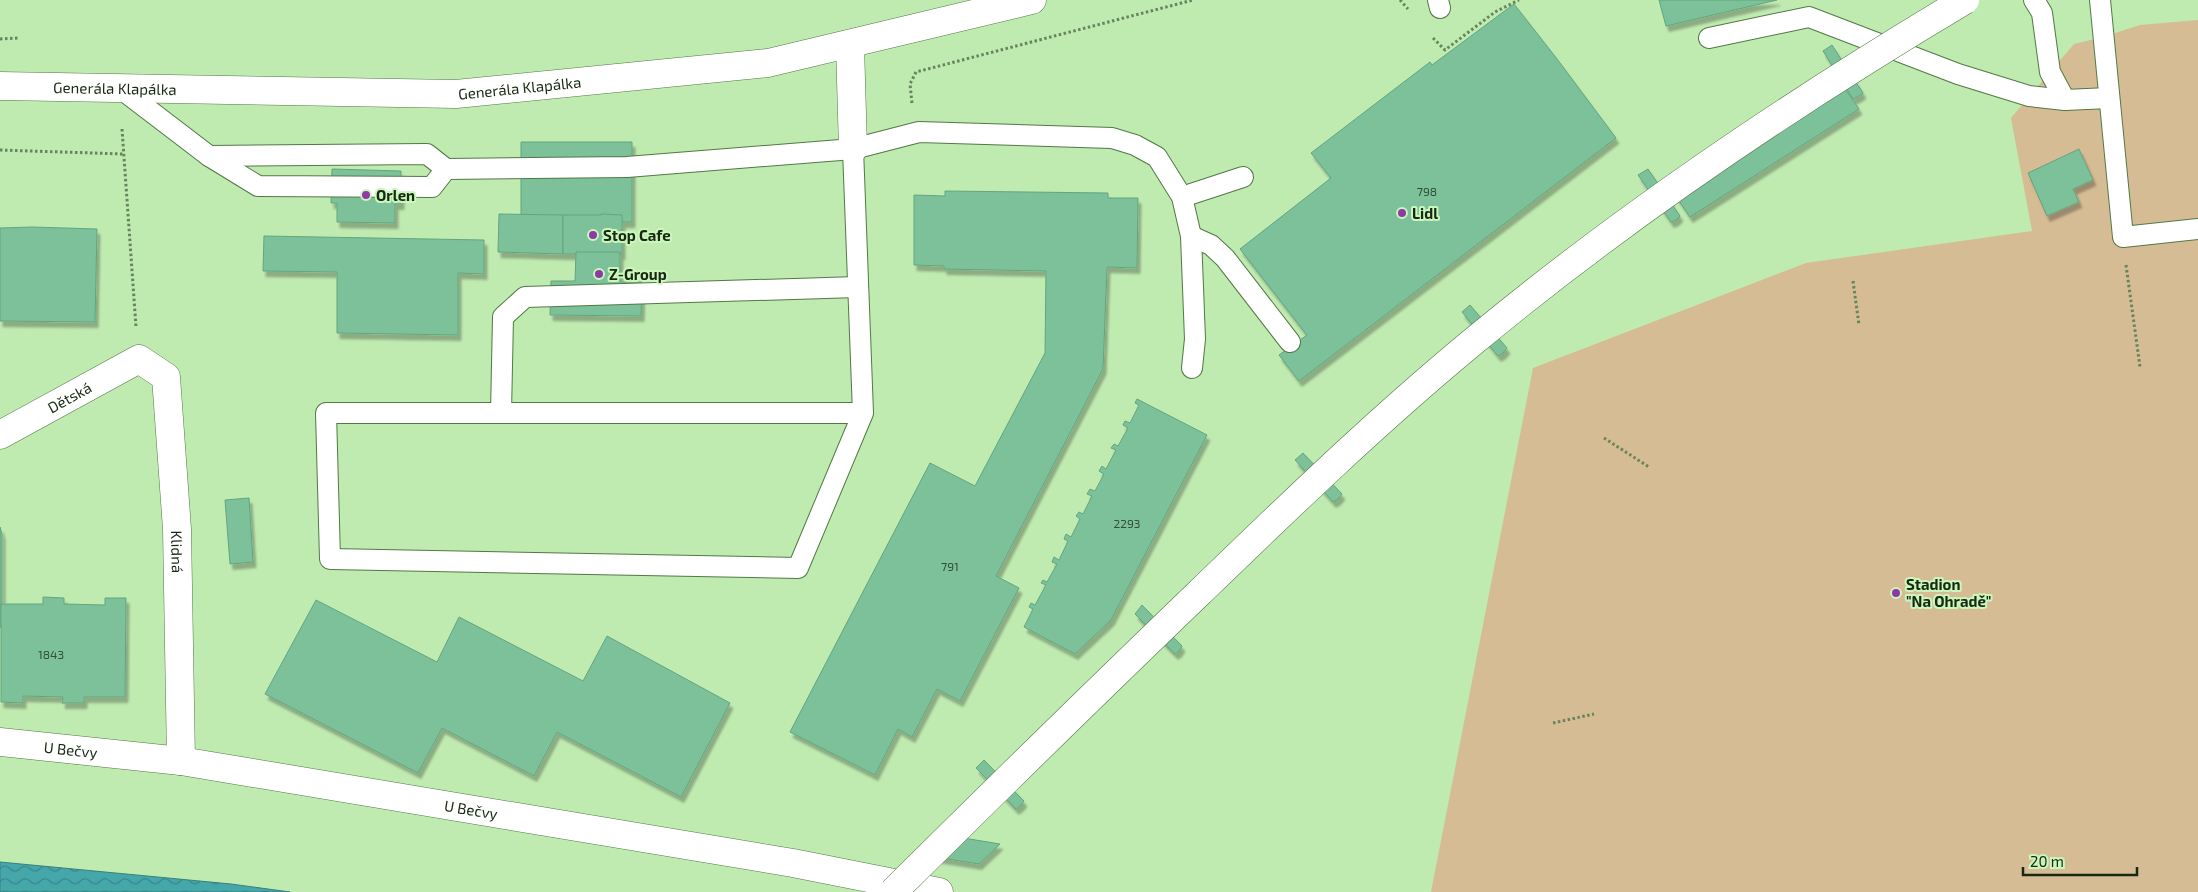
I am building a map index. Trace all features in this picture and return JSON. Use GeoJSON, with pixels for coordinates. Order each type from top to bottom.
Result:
{"type":"FeatureCollection","features":[{"type":"Feature","properties":{"kind":"street","name":"Generála Klapálka"},"geometry":{"type":"LineString","coordinates":[[0,86],[456,94],[768,63],[850,45],[1032,0]]}},
{"type":"Feature","properties":{"kind":"street"},"geometry":{"type":"LineString","coordinates":[[893,892],[1230,563],[1391,412],[1469,345],[1556,275],[1734,146],[1864,60],[1965,0]]}},
{"type":"Feature","properties":{"kind":"street"},"geometry":{"type":"LineString","coordinates":[[850,45],[852,149]]}},
{"type":"Feature","properties":{"kind":"street","name":"Dětská"},"geometry":{"type":"LineString","coordinates":[[0,435],[139,359]]}},
{"type":"Feature","properties":{"kind":"street","name":"Klidná"},"geometry":{"type":"LineString","coordinates":[[139,359],[166,377],[177,528],[182,761]]}},
{"type":"Feature","properties":{"kind":"street","name":"U Bečvy"},"geometry":{"type":"LineString","coordinates":[[0,742],[182,761],[793,863],[939,892]]}},
{"type":"Feature","properties":{"kind":"lane"},"geometry":{"type":"LineString","coordinates":[[2034,0],[2042,13],[2050,72],[2065,100]]}},
{"type":"Feature","properties":{"kind":"lane"},"geometry":{"type":"LineString","coordinates":[[2100,0],[2123,237],[2198,229]]}},
{"type":"Feature","properties":{"kind":"lane"},"geometry":{"type":"LineString","coordinates":[[1709,38],[1809,17],[1958,74],[2029,96],[2065,100],[2109,98]]}},
{"type":"Feature","properties":{"kind":"lane"},"geometry":{"type":"LineString","coordinates":[[120,88],[209,156],[258,186],[432,187],[446,169]]}},
{"type":"Feature","properties":{"kind":"lane"},"geometry":{"type":"LineString","coordinates":[[209,156],[427,154],[446,169],[627,167],[852,149],[919,132],[1112,138],[1135,145],[1157,157],[1182,197],[1191,236],[1195,340],[1192,368]]}},
{"type":"Feature","properties":{"kind":"lane"},"geometry":{"type":"LineString","coordinates":[[852,149],[863,414],[798,568],[330,559],[326,413],[863,414]]}},
{"type":"Feature","properties":{"kind":"lane"},"geometry":{"type":"LineString","coordinates":[[1182,197],[1243,177]]}},
{"type":"Feature","properties":{"kind":"lane"},"geometry":{"type":"LineString","coordinates":[[1191,236],[1211,245],[1225,258],[1290,342]]}},
{"type":"Feature","properties":{"kind":"lane"},"geometry":{"type":"LineString","coordinates":[[501,413],[503,318],[525,297],[858,287]]}},
{"type":"Feature","properties":{"kind":"path"},"geometry":{"type":"LineString","coordinates":[[919,132],[910,96],[910,84],[916,72],[1194,0]]}},
{"type":"Feature","properties":{"kind":"path"},"geometry":{"type":"LineString","coordinates":[[0,39],[18,38]]}},
{"type":"Feature","properties":{"kind":"path"},"geometry":{"type":"LineString","coordinates":[[120,88],[123,154],[139,359]]}},
{"type":"Feature","properties":{"kind":"path"},"geometry":{"type":"LineString","coordinates":[[0,150],[123,154]]}},
{"type":"Feature","properties":{"kind":"path"},"geometry":{"type":"LineString","coordinates":[[2123,237],[2140,366]]}},
{"type":"Feature","properties":{"kind":"path"},"geometry":{"type":"LineString","coordinates":[[1853,281],[1859,325]]}},
{"type":"Feature","properties":{"kind":"path"},"geometry":{"type":"LineString","coordinates":[[1604,438],[1649,467]]}},
{"type":"Feature","properties":{"kind":"path"},"geometry":{"type":"LineString","coordinates":[[1553,723],[1594,714]]}},
{"type":"Feature","properties":{"kind":"shaded area","name":"Stadion \"Na Ohradě\""},"geometry":{"type":"Polygon","coordinates":[[[2198,20],[2198,892],[1431,892],[1533,368],[1806,263],[2032,231],[2011,118],[2074,44],[2140,25],[2198,20]]]}},
{"type":"Feature","properties":{"kind":"water"},"geometry":{"type":"Polygon","coordinates":[[[0,862],[231,884],[290,892],[0,892],[0,862]]]}},
{"type":"Feature","properties":{"kind":"building"},"geometry":{"type":"Polygon","coordinates":[[[1659,0],[1777,0],[1666,26],[1659,0]]]}},
{"type":"Feature","properties":{"kind":"building","name":"Lidl"},"geometry":{"type":"Polygon","coordinates":[[[1514,4],[1616,138],[1299,381],[1279,355],[1307,335],[1240,249],[1331,178],[1311,153],[1430,62],[1432,65],[1514,4]]]}},
{"type":"Feature","properties":{"kind":"building"},"geometry":{"type":"Polygon","coordinates":[[[1832,45],[1863,93],[1853,99],[1823,51],[1832,45]]]}},
{"type":"Feature","properties":{"kind":"building"},"geometry":{"type":"Polygon","coordinates":[[[1841,83],[1859,109],[1690,217],[1673,192],[1841,83]]]}},
{"type":"Feature","properties":{"kind":"building"},"geometry":{"type":"Polygon","coordinates":[[[521,142],[632,142],[632,222],[521,223],[521,142]]]}},
{"type":"Feature","properties":{"kind":"building"},"geometry":{"type":"Polygon","coordinates":[[[2079,149],[2093,180],[2073,189],[2079,202],[2047,216],[2028,173],[2079,149]]]}},
{"type":"Feature","properties":{"kind":"building","name":"Orlen"},"geometry":{"type":"Polygon","coordinates":[[[332,169],[401,171],[401,204],[395,204],[395,223],[337,222],[337,203],[331,203],[332,169]]]}},
{"type":"Feature","properties":{"kind":"building"},"geometry":{"type":"Polygon","coordinates":[[[1648,169],[1680,216],[1676,220],[1671,222],[1638,175],[1648,169]]]}},
{"type":"Feature","properties":{"kind":"building"},"geometry":{"type":"Polygon","coordinates":[[[945,191],[1108,193],[1108,198],[1138,198],[1137,268],[1107,267],[1103,369],[996,576],[1019,588],[960,701],[937,689],[912,737],[898,729],[875,775],[790,732],[930,463],[975,486],[1045,353],[1046,271],[944,269],[944,266],[914,265],[914,195],[945,196],[945,191]]]}},
{"type":"Feature","properties":{"kind":"building"},"geometry":{"type":"Polygon","coordinates":[[[499,214],[563,215],[563,254],[498,252],[499,214]]]}},
{"type":"Feature","properties":{"kind":"building","name":"Stop Cafe"},"geometry":{"type":"Polygon","coordinates":[[[563,215],[622,215],[622,254],[563,254],[563,215]]]}},
{"type":"Feature","properties":{"kind":"building"},"geometry":{"type":"Polygon","coordinates":[[[0,228],[97,229],[95,322],[0,321],[0,228]]]}},
{"type":"Feature","properties":{"kind":"building"},"geometry":{"type":"Polygon","coordinates":[[[264,236],[484,240],[484,274],[458,273],[458,335],[337,333],[337,272],[263,271],[264,236]]]}},
{"type":"Feature","properties":{"kind":"building"},"geometry":{"type":"Polygon","coordinates":[[[576,252],[620,252],[620,282],[642,282],[641,316],[550,315],[551,281],[575,281],[576,252]]]}},
{"type":"Feature","properties":{"kind":"building"},"geometry":{"type":"Polygon","coordinates":[[[1470,305],[1507,348],[1503,353],[1498,356],[1462,312],[1470,305]]]}},
{"type":"Feature","properties":{"kind":"building"},"geometry":{"type":"Polygon","coordinates":[[[1137,399],[1207,435],[1111,620],[1075,654],[1024,627],[1033,609],[1029,607],[1031,603],[1035,605],[1046,585],[1041,583],[1043,580],[1047,582],[1057,564],[1052,562],[1054,557],[1059,560],[1068,541],[1064,539],[1066,534],[1071,537],[1080,519],[1076,516],[1079,512],[1083,514],[1092,496],[1087,494],[1090,489],[1095,491],[1104,474],[1099,471],[1102,466],[1106,469],[1116,450],[1111,448],[1114,444],[1118,446],[1128,428],[1123,425],[1125,421],[1130,423],[1139,405],[1135,403],[1137,399]]]}},
{"type":"Feature","properties":{"kind":"building"},"geometry":{"type":"Polygon","coordinates":[[[1303,453],[1342,494],[1338,499],[1333,502],[1295,460],[1303,453]]]}},
{"type":"Feature","properties":{"kind":"building"},"geometry":{"type":"Polygon","coordinates":[[[249,498],[253,562],[230,564],[225,500],[249,498]]]}},
{"type":"Feature","properties":{"kind":"building"},"geometry":{"type":"Polygon","coordinates":[[[0,527],[2,534],[2,627],[0,627],[0,527]]]}},
{"type":"Feature","properties":{"kind":"building"},"geometry":{"type":"Polygon","coordinates":[[[43,597],[64,598],[64,604],[105,605],[105,598],[126,598],[125,697],[84,697],[84,703],[62,703],[63,697],[23,696],[23,703],[1,702],[1,604],[43,604],[43,597]]]}},
{"type":"Feature","properties":{"kind":"building"},"geometry":{"type":"Polygon","coordinates":[[[316,600],[437,662],[459,617],[583,681],[607,636],[730,703],[681,797],[557,732],[534,776],[442,728],[418,773],[265,694],[316,600]]]}},
{"type":"Feature","properties":{"kind":"building"},"geometry":{"type":"Polygon","coordinates":[[[1142,605],[1182,646],[1175,654],[1135,614],[1142,605]]]}},
{"type":"Feature","properties":{"kind":"building"},"geometry":{"type":"Polygon","coordinates":[[[984,760],[1024,801],[1016,809],[976,768],[984,760]]]}},
{"type":"Feature","properties":{"kind":"building"},"geometry":{"type":"Polygon","coordinates":[[[933,833],[1000,844],[979,864],[929,856],[933,833]]]}},
{"type":"Feature","properties":{"kind":"place","name":"Orlen"},"geometry":{"type":"Point","coordinates":[366,195]}},
{"type":"Feature","properties":{"kind":"place","name":"Lidl"},"geometry":{"type":"Point","coordinates":[1402,213]}},
{"type":"Feature","properties":{"kind":"place","name":"Stop Cafe"},"geometry":{"type":"Point","coordinates":[593,235]}},
{"type":"Feature","properties":{"kind":"place","name":"Z-Group"},"geometry":{"type":"Point","coordinates":[599,274]}},
{"type":"Feature","properties":{"kind":"place","name":"Stadion \"Na Ohradě\""},"geometry":{"type":"Point","coordinates":[1896,593]}}]}
